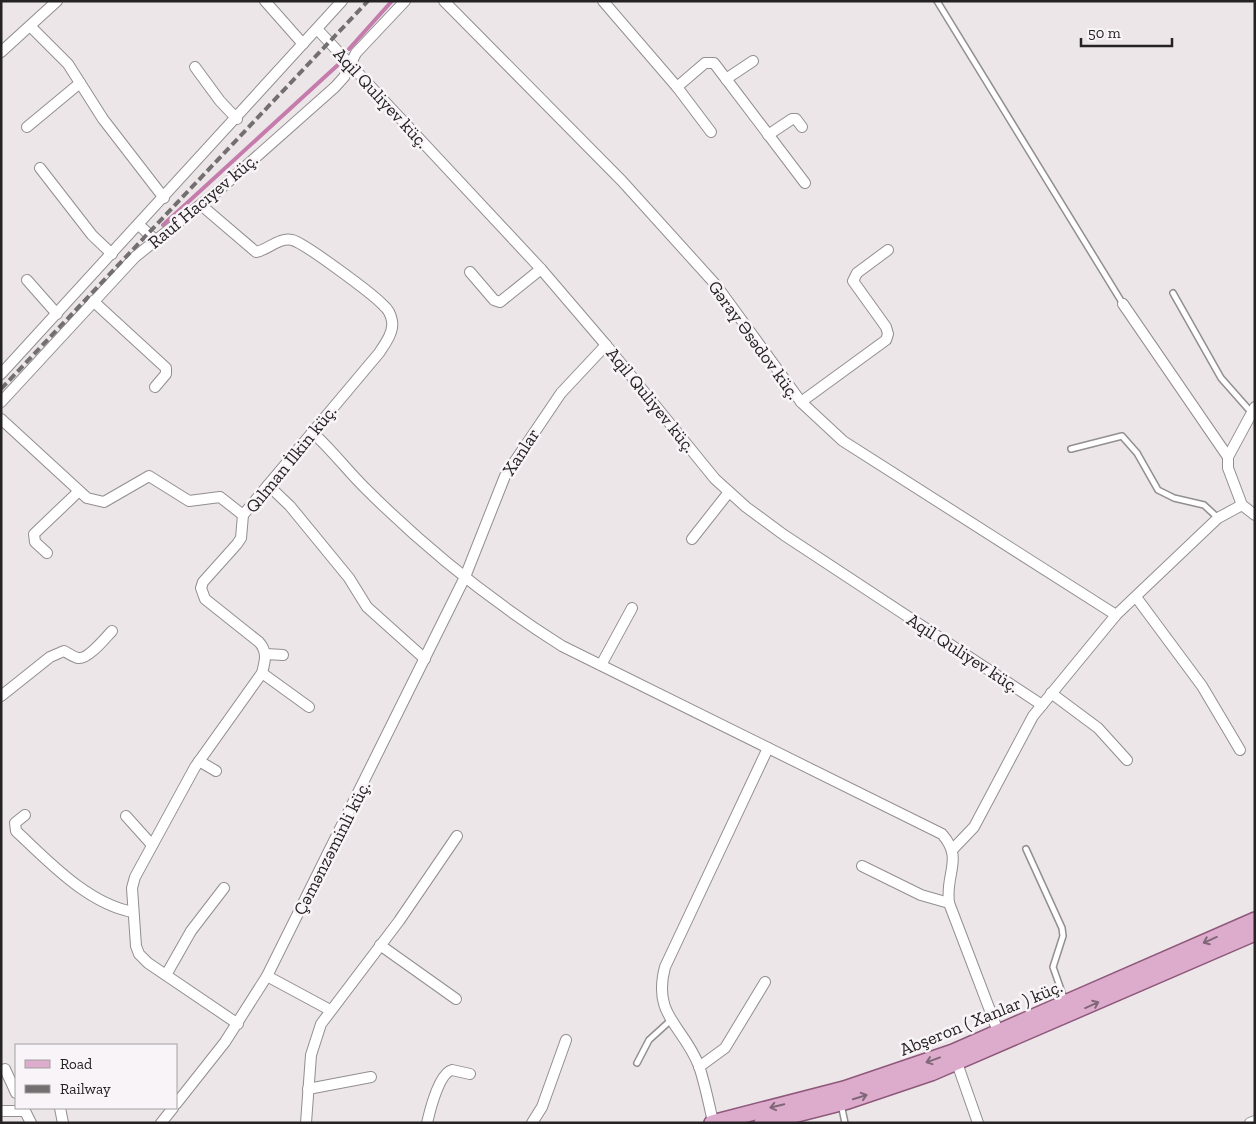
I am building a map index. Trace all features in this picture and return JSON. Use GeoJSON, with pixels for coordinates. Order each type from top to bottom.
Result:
{"type":"FeatureCollection","features":[{"type":"Feature","properties":{"kind":"main road","name":"Abşeron ( Xanlar ) küç."},"geometry":{"type":"LineString","coordinates":[[713,1123],[844,1089],[955,1057],[999,1034],[1255,920]]}},
{"type":"Feature","properties":{"kind":"main road"},"geometry":{"type":"LineString","coordinates":[[762,1123],[897,1086],[955,1057],[1255,933]]}},
{"type":"Feature","properties":{"kind":"street"},"geometry":{"type":"LineString","coordinates":[[1,52],[57,1]]}},
{"type":"Feature","properties":{"kind":"street"},"geometry":{"type":"LineString","coordinates":[[265,1],[303,44]]}},
{"type":"Feature","properties":{"kind":"street","name":"Rauf Hacıyev küç."},"geometry":{"type":"LineString","coordinates":[[1,374],[237,119],[342,1]]}},
{"type":"Feature","properties":{"kind":"street","name":"Rauf Hacıyev küç."},"geometry":{"type":"LineString","coordinates":[[1,402],[93,301],[155,240],[201,205],[335,87],[344,77],[356,53],[405,1]]}},
{"type":"Feature","properties":{"kind":"street","name":"Gəray Əsədov küç."},"geometry":{"type":"LineString","coordinates":[[444,1],[622,181],[716,285],[801,402],[843,441],[1116,615]]}},
{"type":"Feature","properties":{"kind":"street"},"geometry":{"type":"LineString","coordinates":[[603,1],[677,87],[711,132]]}},
{"type":"Feature","properties":{"kind":"street"},"geometry":{"type":"LineString","coordinates":[[30,26],[68,64],[103,119],[164,198]]}},
{"type":"Feature","properties":{"kind":"street","name":"Aqil Quliyev küç."},"geometry":{"type":"LineString","coordinates":[[317,29],[541,269],[606,345],[715,479],[784,535],[1042,705]]}},
{"type":"Feature","properties":{"kind":"street"},"geometry":{"type":"LineString","coordinates":[[726,79],[753,61]]}},
{"type":"Feature","properties":{"kind":"street"},"geometry":{"type":"LineString","coordinates":[[677,87],[709,62],[714,63],[806,184]]}},
{"type":"Feature","properties":{"kind":"street"},"geometry":{"type":"LineString","coordinates":[[195,67],[220,101],[237,119]]}},
{"type":"Feature","properties":{"kind":"street"},"geometry":{"type":"LineString","coordinates":[[27,127],[80,84]]}},
{"type":"Feature","properties":{"kind":"street"},"geometry":{"type":"LineString","coordinates":[[768,135],[792,119],[796,119],[802,127]]}},
{"type":"Feature","properties":{"kind":"street"},"geometry":{"type":"LineString","coordinates":[[40,168],[92,235],[112,254]]}},
{"type":"Feature","properties":{"kind":"street","name":"Qılman İlkin küç."},"geometry":{"type":"LineString","coordinates":[[201,205],[256,252],[266,250],[280,240],[292,240],[344,274],[384,305],[390,314],[393,324],[389,337],[244,515],[242,538],[206,578],[201,588],[205,599],[259,642],[264,647],[266,654]]}},
{"type":"Feature","properties":{"kind":"street"},"geometry":{"type":"LineString","coordinates":[[140,225],[155,240]]}},
{"type":"Feature","properties":{"kind":"street"},"geometry":{"type":"LineString","coordinates":[[801,402],[886,340],[888,334],[886,327],[853,281],[856,273],[888,250]]}},
{"type":"Feature","properties":{"kind":"street"},"geometry":{"type":"LineString","coordinates":[[470,272],[494,300],[500,302],[541,269]]}},
{"type":"Feature","properties":{"kind":"street"},"geometry":{"type":"LineString","coordinates":[[27,280],[57,314]]}},
{"type":"Feature","properties":{"kind":"street"},"geometry":{"type":"LineString","coordinates":[[93,301],[166,368],[166,374],[155,387]]}},
{"type":"Feature","properties":{"kind":"street"},"geometry":{"type":"LineString","coordinates":[[1123,304],[1228,457]]}},
{"type":"Feature","properties":{"kind":"street","name":"Xanlar"},"geometry":{"type":"LineString","coordinates":[[465,578],[505,476],[561,393],[606,345]]}},
{"type":"Feature","properties":{"kind":"street"},"geometry":{"type":"LineString","coordinates":[[1253,410],[1228,457],[1228,468],[1242,505],[1255,515]]}},
{"type":"Feature","properties":{"kind":"street"},"geometry":{"type":"LineString","coordinates":[[1,419],[78,492],[87,498],[104,502],[149,476],[189,501],[220,497],[244,515]]}},
{"type":"Feature","properties":{"kind":"street"},"geometry":{"type":"LineString","coordinates":[[312,432],[370,492],[465,578],[539,631],[600,665],[942,834],[953,849],[954,859],[948,884],[949,903],[999,1034]]}},
{"type":"Feature","properties":{"kind":"street"},"geometry":{"type":"LineString","coordinates":[[268,486],[281,496],[296,513],[349,578],[367,607],[425,659]]}},
{"type":"Feature","properties":{"kind":"street"},"geometry":{"type":"LineString","coordinates":[[47,553],[35,542],[34,534],[78,492]]}},
{"type":"Feature","properties":{"kind":"street"},"geometry":{"type":"LineString","coordinates":[[692,539],[729,492]]}},
{"type":"Feature","properties":{"kind":"street"},"geometry":{"type":"LineString","coordinates":[[953,849],[974,827],[1022,733],[1051,692],[1116,615],[1218,518],[1242,505]]}},
{"type":"Feature","properties":{"kind":"street","name":"Çəmənzəminli küç."},"geometry":{"type":"LineString","coordinates":[[178,1101],[238,1024],[267,976],[465,578]]}},
{"type":"Feature","properties":{"kind":"street"},"geometry":{"type":"LineString","coordinates":[[1136,597],[1202,686],[1240,750]]}},
{"type":"Feature","properties":{"kind":"street"},"geometry":{"type":"LineString","coordinates":[[600,665],[632,608]]}},
{"type":"Feature","properties":{"kind":"street"},"geometry":{"type":"LineString","coordinates":[[1,696],[54,654],[64,651],[82,658],[90,654],[112,631]]}},
{"type":"Feature","properties":{"kind":"street"},"geometry":{"type":"LineString","coordinates":[[238,1024],[166,975],[139,954],[136,946],[133,912],[133,882],[199,760],[262,673],[266,654],[284,655]]}},
{"type":"Feature","properties":{"kind":"street"},"geometry":{"type":"LineString","coordinates":[[262,673],[309,707]]}},
{"type":"Feature","properties":{"kind":"street"},"geometry":{"type":"LineString","coordinates":[[1051,692],[1098,728],[1127,760]]}},
{"type":"Feature","properties":{"kind":"street"},"geometry":{"type":"LineString","coordinates":[[713,1123],[699,1066],[672,1020],[661,996],[660,985],[665,967],[768,748]]}},
{"type":"Feature","properties":{"kind":"street"},"geometry":{"type":"LineString","coordinates":[[199,760],[216,771]]}},
{"type":"Feature","properties":{"kind":"street"},"geometry":{"type":"LineString","coordinates":[[25,815],[15,823],[16,831],[62,875],[112,906],[133,912]]}},
{"type":"Feature","properties":{"kind":"street"},"geometry":{"type":"LineString","coordinates":[[126,816],[152,845]]}},
{"type":"Feature","properties":{"kind":"street"},"geometry":{"type":"LineString","coordinates":[[306,1123],[310,1055],[315,1037],[330,1010],[380,945],[457,836]]}},
{"type":"Feature","properties":{"kind":"street"},"geometry":{"type":"LineString","coordinates":[[862,866],[921,895],[949,903]]}},
{"type":"Feature","properties":{"kind":"street"},"geometry":{"type":"LineString","coordinates":[[166,975],[191,932],[224,888]]}},
{"type":"Feature","properties":{"kind":"street"},"geometry":{"type":"LineString","coordinates":[[380,945],[456,999]]}},
{"type":"Feature","properties":{"kind":"street"},"geometry":{"type":"LineString","coordinates":[[267,976],[330,1010]]}},
{"type":"Feature","properties":{"kind":"street"},"geometry":{"type":"LineString","coordinates":[[699,1066],[725,1048],[765,982]]}},
{"type":"Feature","properties":{"kind":"street"},"geometry":{"type":"LineString","coordinates":[[532,1123],[542,1107],[566,1040]]}},
{"type":"Feature","properties":{"kind":"street"},"geometry":{"type":"LineString","coordinates":[[955,1057],[978,1123]]}},
{"type":"Feature","properties":{"kind":"street"},"geometry":{"type":"LineString","coordinates":[[5,1069],[15,1092]]}},
{"type":"Feature","properties":{"kind":"street"},"geometry":{"type":"LineString","coordinates":[[427,1123],[433,1101],[444,1075],[452,1070],[470,1074]]}},
{"type":"Feature","properties":{"kind":"street"},"geometry":{"type":"LineString","coordinates":[[308,1089],[371,1077]]}},
{"type":"Feature","properties":{"kind":"street"},"geometry":{"type":"LineString","coordinates":[[1,1111],[24,1109],[32,1123]]}},
{"type":"Feature","properties":{"kind":"street"},"geometry":{"type":"LineString","coordinates":[[60,1109],[63,1123]]}},
{"type":"Feature","properties":{"kind":"street"},"geometry":{"type":"LineString","coordinates":[[161,1123],[172,1109]]}},
{"type":"Feature","properties":{"kind":"street"},"geometry":{"type":"LineString","coordinates":[[1250,1123],[1255,1121]]}},
{"type":"Feature","properties":{"kind":"lane"},"geometry":{"type":"LineString","coordinates":[[937,1],[1123,304]]}},
{"type":"Feature","properties":{"kind":"lane"},"geometry":{"type":"LineString","coordinates":[[1173,293],[1221,378],[1253,410]]}},
{"type":"Feature","properties":{"kind":"lane"},"geometry":{"type":"LineString","coordinates":[[1071,449],[1122,436],[1137,453],[1158,490],[1174,498],[1204,505],[1218,518]]}},
{"type":"Feature","properties":{"kind":"lane"},"geometry":{"type":"LineString","coordinates":[[1026,848],[1062,928],[1063,936],[1053,967],[1066,1004]]}},
{"type":"Feature","properties":{"kind":"lane"},"geometry":{"type":"LineString","coordinates":[[636,1063],[649,1040],[672,1020]]}},
{"type":"Feature","properties":{"kind":"lane"},"geometry":{"type":"LineString","coordinates":[[840,1103],[845,1123]]}},
{"type":"Feature","properties":{"kind":"waterway"},"geometry":{"type":"LineString","coordinates":[[349,49],[392,1]]}},
{"type":"Feature","properties":{"kind":"waterway"},"geometry":{"type":"LineString","coordinates":[[163,225],[340,63]]}},
{"type":"Feature","properties":{"kind":"railway"},"geometry":{"type":"LineString","coordinates":[[1,389],[368,1]]}}]}
